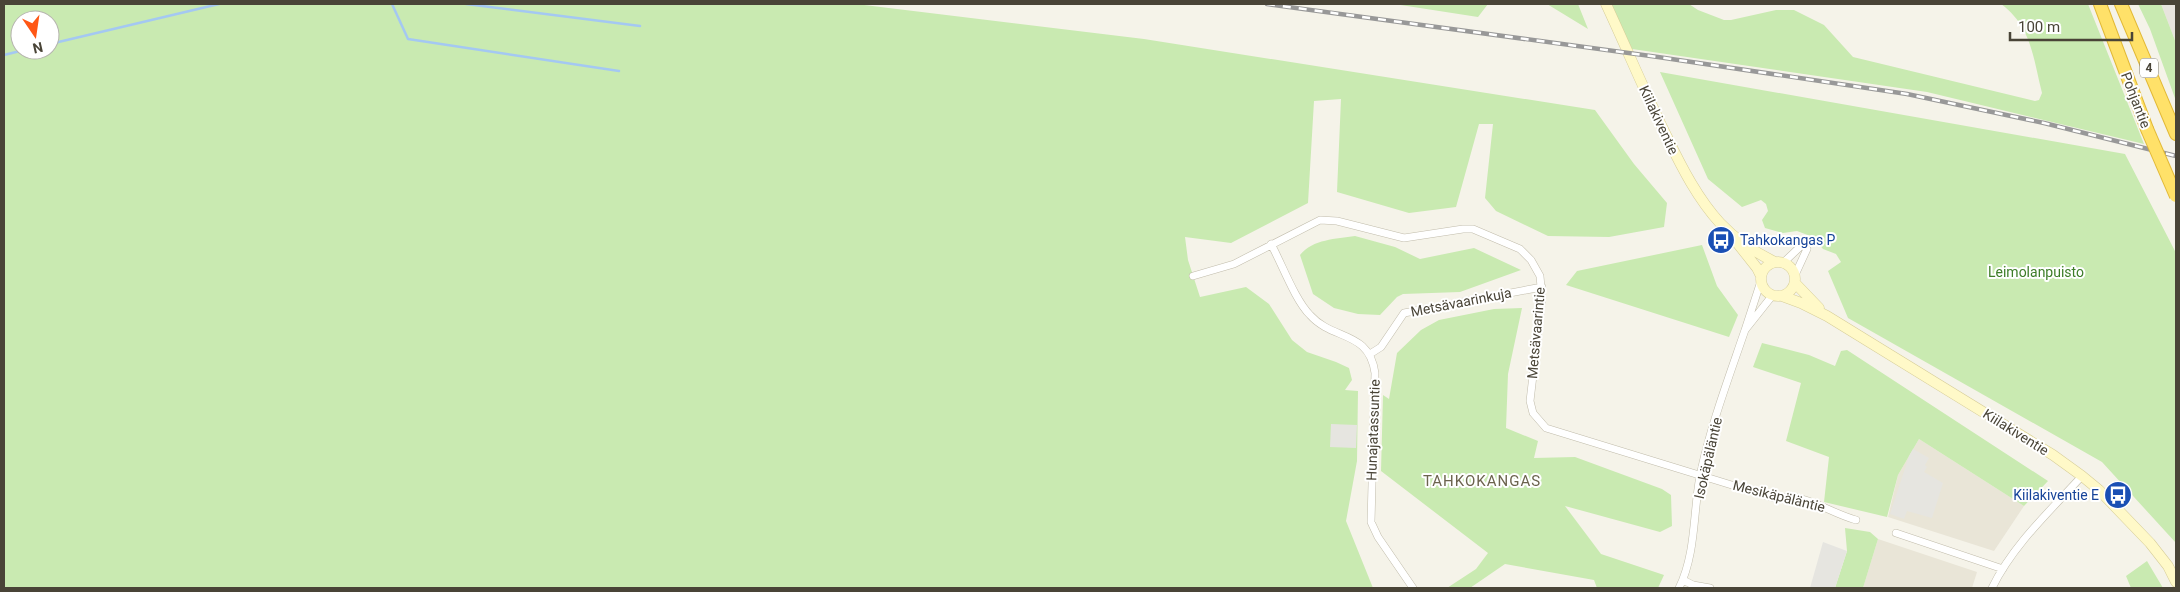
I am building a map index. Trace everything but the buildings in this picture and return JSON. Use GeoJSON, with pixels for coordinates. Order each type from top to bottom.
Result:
{"type":"FeatureCollection","features":[{"type":"Feature","properties":{"kind":"highway","name":"Pohjantie"},"geometry":{"type":"LineString","coordinates":[[2100,4],[2147,129],[2176,196]]}},
{"type":"Feature","properties":{"kind":"highway","name":"Pohjantie"},"geometry":{"type":"LineString","coordinates":[[2121,4],[2176,134]]}},
{"type":"Feature","properties":{"kind":"street","name":"Kiilakiventie"},"geometry":{"type":"LineString","coordinates":[[1606,4],[1680,164],[1702,199],[1757,268],[1761,279]]}},
{"type":"Feature","properties":{"kind":"street","name":"Metsävaarintie"},"geometry":{"type":"LineString","coordinates":[[1193,276],[1234,264],[1320,220],[1337,221],[1404,238],[1468,228],[1520,249],[1536,267],[1542,287],[1530,401],[1537,420],[1551,431],[1700,476]]}},
{"type":"Feature","properties":{"kind":"street","name":"Kiilakiventie"},"geometry":{"type":"LineString","coordinates":[[1725,228],[1757,254],[1779,262]]}},
{"type":"Feature","properties":{"kind":"street"},"geometry":{"type":"LineString","coordinates":[[1272,244],[1299,298],[1312,318],[1361,343],[1370,354]]}},
{"type":"Feature","properties":{"kind":"street"},"geometry":{"type":"LineString","coordinates":[[1804,247],[1790,291],[1777,296],[1764,290],[1761,279],[1765,268],[1779,262],[1804,247]]}},
{"type":"Feature","properties":{"kind":"street"},"geometry":{"type":"LineString","coordinates":[[1779,262],[1790,267],[1795,279]]}},
{"type":"Feature","properties":{"kind":"street","name":"Isokäpäläntie"},"geometry":{"type":"LineString","coordinates":[[1679,588],[1690,556],[1700,476],[1761,279]]}},
{"type":"Feature","properties":{"kind":"street","name":"Kiilakiventie"},"geometry":{"type":"LineString","coordinates":[[1795,279],[1827,316]]}},
{"type":"Feature","properties":{"kind":"street","name":"Metsävaarinkuja"},"geometry":{"type":"LineString","coordinates":[[1370,354],[1381,347],[1404,313],[1542,287]]}},
{"type":"Feature","properties":{"kind":"street","name":"Kiilakiventie"},"geometry":{"type":"LineString","coordinates":[[1777,296],[1801,303],[1827,316],[2053,455],[2099,490],[2150,543],[2168,566],[2176,582]]}},
{"type":"Feature","properties":{"kind":"street","name":"Isokäpäläntie"},"geometry":{"type":"LineString","coordinates":[[1745,330],[1777,296]]}},
{"type":"Feature","properties":{"kind":"street","name":"Hunajatassuntie"},"geometry":{"type":"LineString","coordinates":[[1370,354],[1375,373],[1371,522],[1378,537],[1413,588]]}},
{"type":"Feature","properties":{"kind":"street","name":"Mesikäpäläntie"},"geometry":{"type":"LineString","coordinates":[[1700,476],[1774,498],[1793,497],[1829,507],[1840,516],[1856,520]]}},
{"type":"Feature","properties":{"kind":"street"},"geometry":{"type":"LineString","coordinates":[[1992,588],[2024,540],[2082,476]]}},
{"type":"Feature","properties":{"kind":"street"},"geometry":{"type":"LineString","coordinates":[[1896,533],[2003,569]]}},
{"type":"Feature","properties":{"kind":"street"},"geometry":{"type":"LineString","coordinates":[[1683,580],[1693,585],[1710,588]]}},
{"type":"Feature","properties":{"kind":"shaded area"},"geometry":{"type":"Polygon","coordinates":[[[2161,4],[2176,4],[2176,43],[2161,4]]]}},
{"type":"Feature","properties":{"kind":"shaded area"},"geometry":{"type":"Polygon","coordinates":[[[1331,424],[1357,425],[1356,448],[1330,447],[1331,424]]]}},
{"type":"Feature","properties":{"kind":"shaded area"},"geometry":{"type":"Polygon","coordinates":[[[1919,439],[2024,506],[1994,551],[1888,517],[1898,475],[1919,439]]]}},
{"type":"Feature","properties":{"kind":"shaded area"},"geometry":{"type":"Polygon","coordinates":[[[1913,449],[1929,458],[1924,472],[1943,483],[1932,518],[1907,511],[1904,519],[1890,514],[1913,449]]]}},
{"type":"Feature","properties":{"kind":"shaded area"},"geometry":{"type":"Polygon","coordinates":[[[1878,539],[1977,572],[1972,588],[1863,588],[1878,539]]]}},
{"type":"Feature","properties":{"kind":"shaded area"},"geometry":{"type":"Polygon","coordinates":[[[1823,542],[1847,551],[1835,588],[1810,588],[1823,542]]]}},
{"type":"Feature","properties":{"kind":"green space"},"geometry":{"type":"Polygon","coordinates":[[[4,4],[856,4],[1144,39],[1595,110],[1634,164],[1667,203],[1664,227],[1609,237],[1548,236],[1496,211],[1485,198],[1493,124],[1479,124],[1456,207],[1409,213],[1337,192],[1341,99],[1314,101],[1308,203],[1231,243],[1185,237],[1188,260],[1200,297],[1246,287],[1269,304],[1292,340],[1307,352],[1349,368],[1352,380],[1345,390],[1358,391],[1357,461],[1346,521],[1373,588],[4,588],[4,4]]]}},
{"type":"Feature","properties":{"kind":"green space"},"geometry":{"type":"Polygon","coordinates":[[[1394,4],[1488,4],[1478,17],[1394,4]]]}},
{"type":"Feature","properties":{"kind":"green space"},"geometry":{"type":"Polygon","coordinates":[[[1547,4],[1578,4],[1588,29],[1547,4]]]}},
{"type":"Feature","properties":{"kind":"green space"},"geometry":{"type":"Polygon","coordinates":[[[1611,4],[1689,4],[1698,10],[1724,20],[1776,10],[1794,10],[1824,25],[1853,57],[2035,101],[2039,100],[2042,93],[2030,44],[2019,23],[2001,4],[2088,4],[2144,144],[1927,92],[1632,49],[1611,4]]]}},
{"type":"Feature","properties":{"kind":"green space"},"geometry":{"type":"Polygon","coordinates":[[[2138,4],[2161,4],[2176,43],[2176,101],[2150,29],[2138,4]]]}},
{"type":"Feature","properties":{"kind":"green space","name":"Leimolanpuisto"},"geometry":{"type":"Polygon","coordinates":[[[1660,72],[2125,154],[2176,253],[2176,543],[2102,462],[1848,318],[1828,271],[1841,262],[1836,254],[1823,249],[1813,237],[1797,231],[1783,233],[1765,228],[1762,220],[1768,211],[1766,204],[1761,200],[1742,207],[1708,179],[1660,72]]]}},
{"type":"Feature","properties":{"kind":"green space"},"geometry":{"type":"Polygon","coordinates":[[[1355,236],[1395,247],[1420,259],[1474,248],[1521,270],[1460,292],[1403,294],[1397,297],[1380,315],[1358,314],[1334,308],[1313,294],[1300,255],[1318,243],[1355,236]]]}},
{"type":"Feature","properties":{"kind":"green space"},"geometry":{"type":"Polygon","coordinates":[[[1702,245],[1717,286],[1738,315],[1729,337],[1566,285],[1577,271],[1702,245]]]}},
{"type":"Feature","properties":{"kind":"green space"},"geometry":{"type":"Polygon","coordinates":[[[1522,308],[1508,374],[1506,428],[1538,441],[1534,458],[1575,457],[1662,489],[1671,495],[1672,526],[1660,532],[1565,506],[1601,554],[1664,575],[1658,588],[1597,588],[1594,580],[1505,564],[1470,588],[1447,588],[1476,569],[1488,553],[1381,471],[1383,395],[1389,399],[1397,353],[1421,330],[1439,320],[1494,309],[1522,308]]]}},
{"type":"Feature","properties":{"kind":"green space"},"geometry":{"type":"Polygon","coordinates":[[[1762,343],[1809,355],[1835,366],[1841,351],[1847,350],[2048,481],[2024,506],[1919,439],[1898,475],[1887,517],[1824,502],[1829,457],[1786,441],[1801,383],[1753,367],[1762,343]]]}},
{"type":"Feature","properties":{"kind":"green space"},"geometry":{"type":"Polygon","coordinates":[[[1845,528],[1870,532],[1878,539],[1863,588],[1835,588],[1847,551],[1845,528]]]}},
{"type":"Feature","properties":{"kind":"green space"},"geometry":{"type":"Polygon","coordinates":[[[2147,561],[2163,588],[2131,588],[2126,576],[2147,561]]]}},
{"type":"Feature","properties":{"kind":"waterway"},"geometry":{"type":"LineString","coordinates":[[60,42],[219,4]]}},
{"type":"Feature","properties":{"kind":"waterway"},"geometry":{"type":"LineString","coordinates":[[392,4],[408,39],[619,71]]}},
{"type":"Feature","properties":{"kind":"waterway"},"geometry":{"type":"LineString","coordinates":[[466,4],[640,26]]}},
{"type":"Feature","properties":{"kind":"waterway"},"geometry":{"type":"LineString","coordinates":[[4,55],[10,54]]}},
{"type":"Feature","properties":{"kind":"railway"},"geometry":{"type":"LineString","coordinates":[[1267,4],[1658,57],[1907,94],[2044,123],[2176,156]]}},
{"type":"Feature","properties":{"kind":"place","name":"Tahkokangas P"},"geometry":{"type":"Point","coordinates":[1721,240]}},
{"type":"Feature","properties":{"kind":"place","name":"Kiilakiventie E"},"geometry":{"type":"Point","coordinates":[2118,495]}},
{"type":"Feature","properties":{"kind":"district","name":"TAHKOKANGAS"},"geometry":{"type":"Point","coordinates":[1482,481]}}]}
